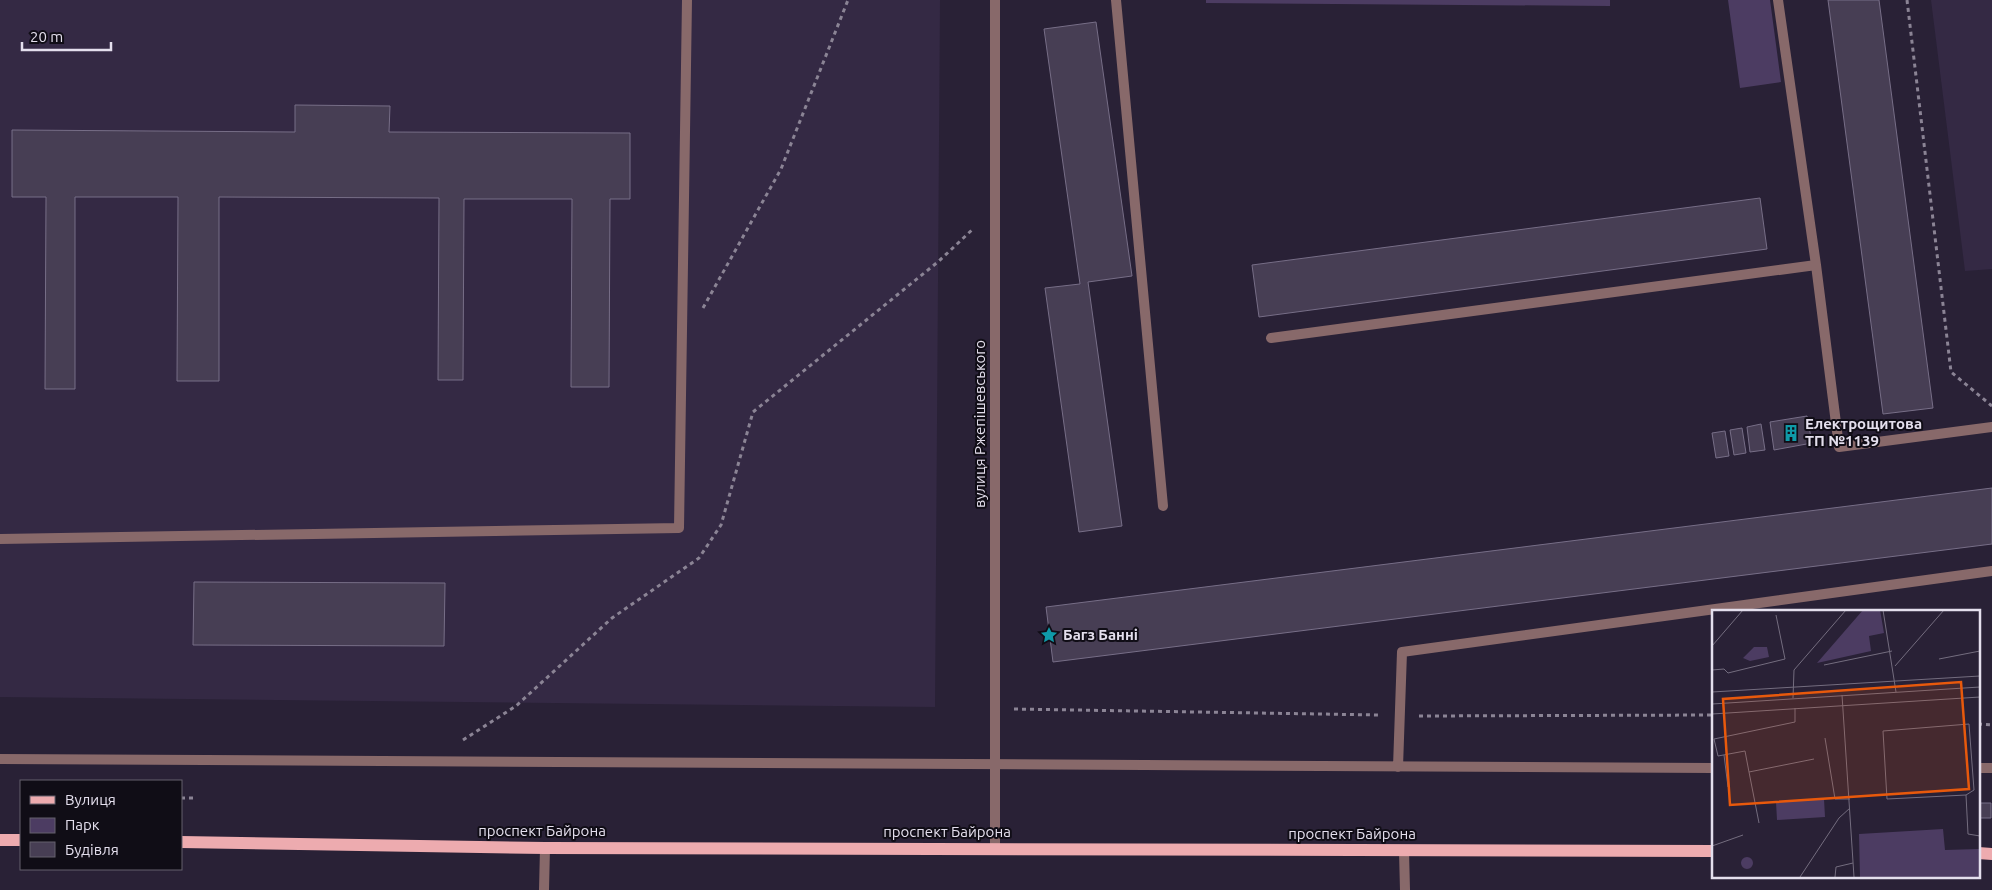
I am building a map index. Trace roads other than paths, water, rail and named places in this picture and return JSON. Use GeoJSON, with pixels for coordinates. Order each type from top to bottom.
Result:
{"type":"FeatureCollection","features":[{"type":"Feature","properties":{"kind":"main road"},"geometry":{"type":"LineString","coordinates":[[0,840],[20,840]]}},
{"type":"Feature","properties":{"kind":"main road","name":"проспект Байрона"},"geometry":{"type":"LineString","coordinates":[[182,842],[545,848],[1712,851]]}},
{"type":"Feature","properties":{"kind":"street"},"geometry":{"type":"LineString","coordinates":[[0,539],[679,528],[687,0]]}},
{"type":"Feature","properties":{"kind":"street","name":"вулиця Ржепішевського"},"geometry":{"type":"LineString","coordinates":[[995,0],[995,848]]}},
{"type":"Feature","properties":{"kind":"street"},"geometry":{"type":"LineString","coordinates":[[1116,0],[1163,506]]}},
{"type":"Feature","properties":{"kind":"street"},"geometry":{"type":"LineString","coordinates":[[1778,0],[1816,265],[1839,447],[1992,427]]}},
{"type":"Feature","properties":{"kind":"street"},"geometry":{"type":"LineString","coordinates":[[1271,338],[1816,265]]}},
{"type":"Feature","properties":{"kind":"street"},"geometry":{"type":"LineString","coordinates":[[1398,767],[1402,652],[1992,571]]}},
{"type":"Feature","properties":{"kind":"street"},"geometry":{"type":"LineString","coordinates":[[0,759],[1712,768]]}},
{"type":"Feature","properties":{"kind":"street"},"geometry":{"type":"LineString","coordinates":[[544,890],[545,848]]}},
{"type":"Feature","properties":{"kind":"street"},"geometry":{"type":"LineString","coordinates":[[1404,851],[1405,890]]}},
{"type":"Feature","properties":{"kind":"place","name":"Електрощитова ТП №1139"},"geometry":{"type":"Point","coordinates":[1791,433]}},
{"type":"Feature","properties":{"kind":"place","name":"Багз Банні"},"geometry":{"type":"Point","coordinates":[1049,635]}}]}
